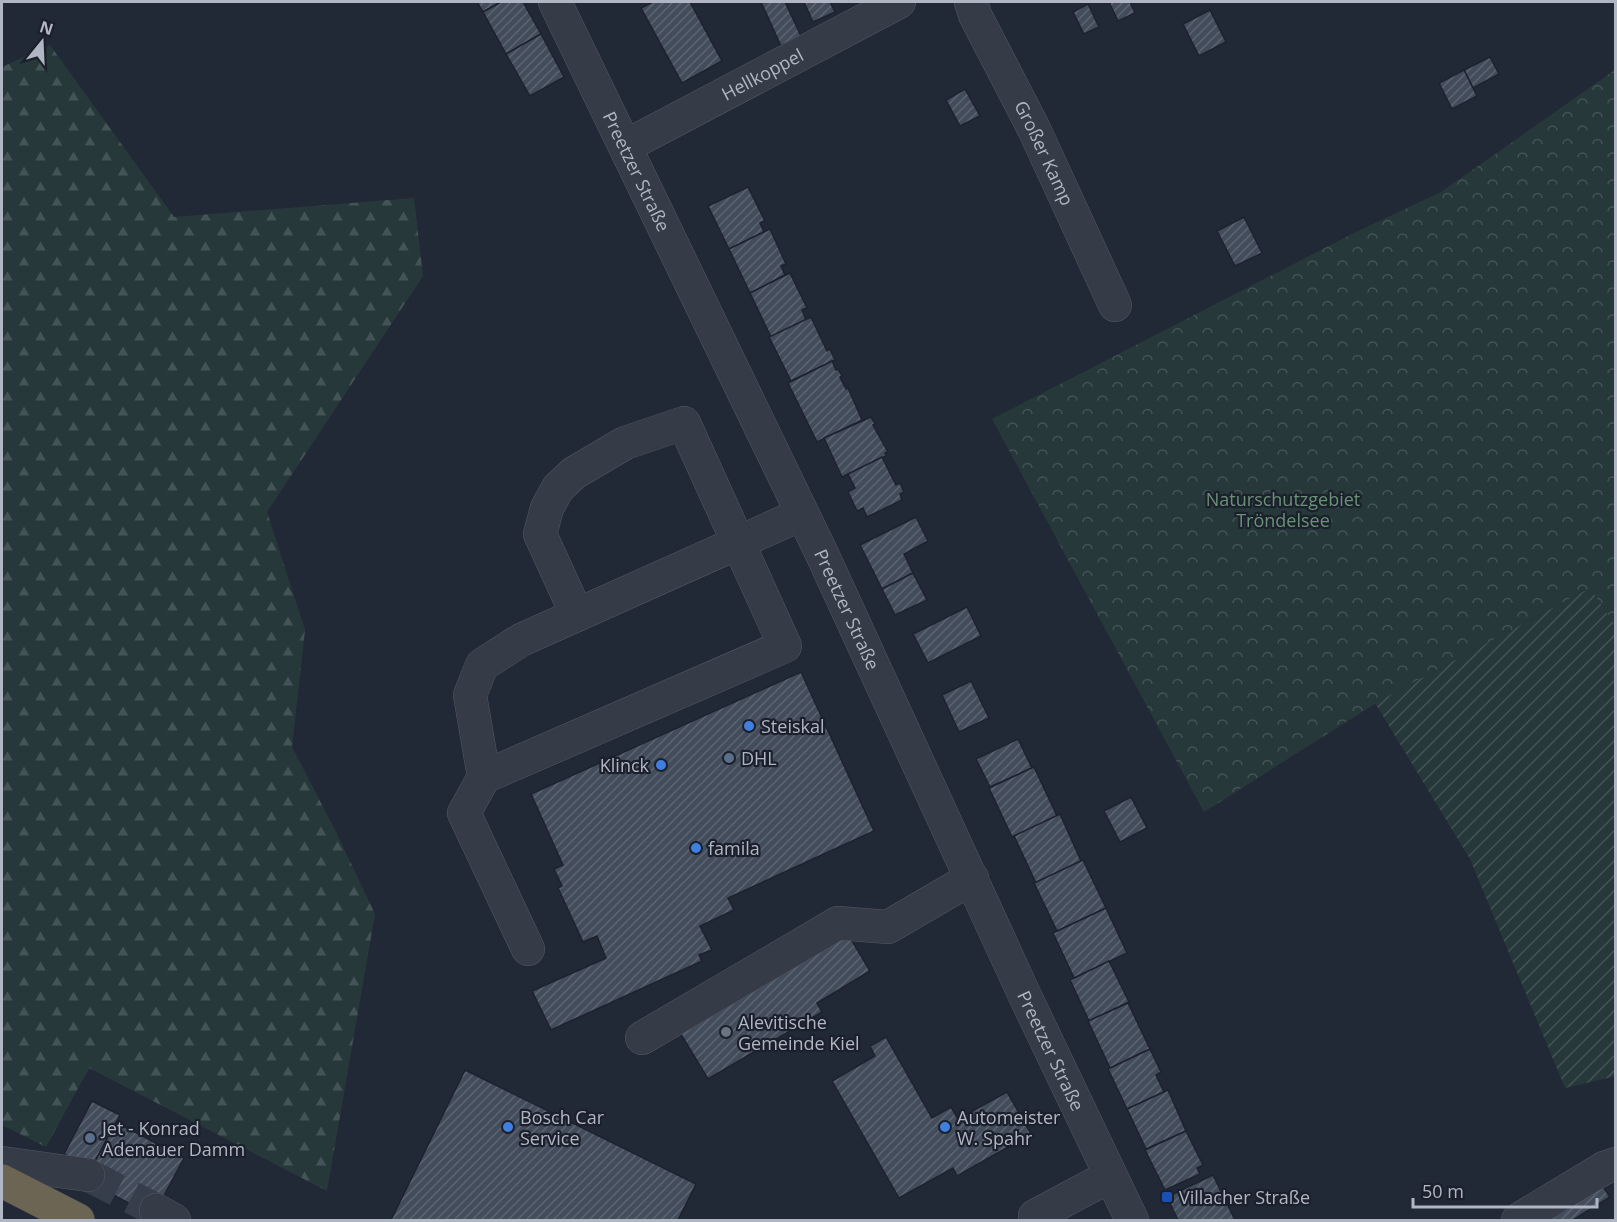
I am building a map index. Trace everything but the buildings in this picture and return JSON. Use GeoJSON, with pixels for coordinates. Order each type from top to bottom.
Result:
{"type":"FeatureCollection","features":[{"type":"Feature","properties":{"kind":"highway"},"geometry":{"type":"LineString","coordinates":[[2,1180],[78,1221]]}},
{"type":"Feature","properties":{"kind":"street","name":"Preetzer Straße"},"geometry":{"type":"LineString","coordinates":[[555,2],[880,678],[1132,1221]]}},
{"type":"Feature","properties":{"kind":"street","name":"Hellkoppel"},"geometry":{"type":"LineString","coordinates":[[626,146],[899,2]]}},
{"type":"Feature","properties":{"kind":"street","name":"Großer Kamp"},"geometry":{"type":"LineString","coordinates":[[971,2],[975,15],[1034,129],[1115,305]]}},
{"type":"Feature","properties":{"kind":"street"},"geometry":{"type":"LineString","coordinates":[[528,949],[464,813],[484,777],[785,646],[684,423],[625,443],[574,473],[558,488],[547,508],[540,534],[577,615]]}},
{"type":"Feature","properties":{"kind":"street"},"geometry":{"type":"LineString","coordinates":[[484,777],[470,695],[482,665],[521,640],[802,514]]}},
{"type":"Feature","properties":{"kind":"street"},"geometry":{"type":"LineString","coordinates":[[642,1038],[838,923],[888,927],[972,878]]}},
{"type":"Feature","properties":{"kind":"street"},"geometry":{"type":"LineString","coordinates":[[2,1163],[88,1175]]}},
{"type":"Feature","properties":{"kind":"street"},"geometry":{"type":"LineString","coordinates":[[1518,1221],[1604,1168],[1616,1164]]}},
{"type":"Feature","properties":{"kind":"street"},"geometry":{"type":"LineString","coordinates":[[1035,1216],[1110,1176]]}},
{"type":"Feature","properties":{"kind":"green space"},"geometry":{"type":"Polygon","coordinates":[[[50,45],[174,217],[414,198],[423,276],[267,512],[305,630],[292,747],[375,914],[327,1191],[89,1068],[46,1147],[2,1125],[2,67],[50,45]]]}},
{"type":"Feature","properties":{"kind":"green space","name":"Naturschutzgebiet Tröndelsee"},"geometry":{"type":"Polygon","coordinates":[[[1615,70],[1615,625],[1590,588],[1384,698],[1204,812],[992,419],[1352,234],[1441,192],[1615,70]]]}},
{"type":"Feature","properties":{"kind":"green space"},"geometry":{"type":"Polygon","coordinates":[[[1590,588],[1615,625],[1616,1076],[1565,1088],[1470,859],[1375,703],[1590,588]]]}},
{"type":"Feature","properties":{"kind":"tunnel"},"geometry":{"type":"LineString","coordinates":[[88,1175],[156,1210]]}},
{"type":"Feature","properties":{"kind":"place","name":"Steiskal"},"geometry":{"type":"Point","coordinates":[749,726]}},
{"type":"Feature","properties":{"kind":"place","name":"DHL"},"geometry":{"type":"Point","coordinates":[729,758]}},
{"type":"Feature","properties":{"kind":"place","name":"Klinck"},"geometry":{"type":"Point","coordinates":[661,765]}},
{"type":"Feature","properties":{"kind":"place","name":"famila"},"geometry":{"type":"Point","coordinates":[696,848]}},
{"type":"Feature","properties":{"kind":"place","name":"Alevitische Gemeinde Kiel"},"geometry":{"type":"Point","coordinates":[726,1032]}},
{"type":"Feature","properties":{"kind":"place","name":"Bosch Car Service"},"geometry":{"type":"Point","coordinates":[508,1127]}},
{"type":"Feature","properties":{"kind":"place","name":"Automeister W. Spahr"},"geometry":{"type":"Point","coordinates":[945,1127]}},
{"type":"Feature","properties":{"kind":"place","name":"Jet - Konrad Adenauer Damm"},"geometry":{"type":"Point","coordinates":[90,1138]}},
{"type":"Feature","properties":{"kind":"place","name":"Villacher Straße"},"geometry":{"type":"Point","coordinates":[1167,1197]}}]}
